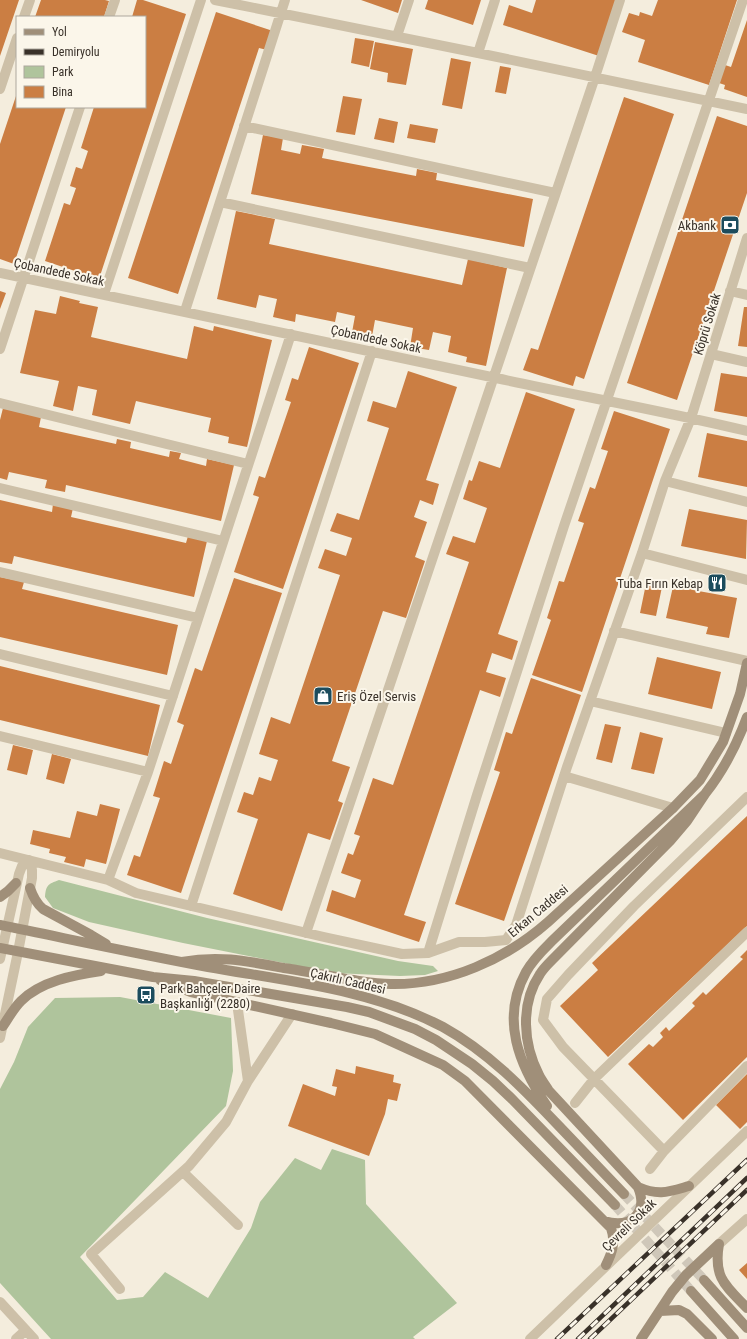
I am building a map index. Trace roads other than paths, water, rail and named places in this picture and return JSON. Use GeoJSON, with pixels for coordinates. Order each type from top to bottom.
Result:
{"type":"FeatureCollection","features":[{"type":"Feature","properties":{"kind":"main road","name":"Erkan Caddesi"},"geometry":{"type":"LineString","coordinates":[[182,962],[199,959],[234,959],[366,982],[409,984],[451,975],[489,961],[519,945],[533,935],[673,808],[700,780],[723,742],[740,694],[747,662]]}},
{"type":"Feature","properties":{"kind":"main road"},"geometry":{"type":"LineString","coordinates":[[604,1221],[619,1224],[626,1223],[634,1218],[639,1212],[642,1199],[638,1188],[549,1091],[539,1076],[532,1059],[526,1027],[526,1012],[533,987],[540,974],[552,960],[670,841],[687,821],[716,781],[740,736],[747,717]]}},
{"type":"Feature","properties":{"kind":"main road"},"geometry":{"type":"LineString","coordinates":[[566,1132],[536,1088],[518,1051],[514,1030],[514,1010],[519,990],[526,972],[538,955],[554,938],[706,794]]}},
{"type":"Feature","properties":{"kind":"main road"},"geometry":{"type":"LineString","coordinates":[[0,897],[8,892],[16,883]]}},
{"type":"Feature","properties":{"kind":"main road"},"geometry":{"type":"LineString","coordinates":[[30,888],[37,904],[43,909],[91,935],[111,948]]}},
{"type":"Feature","properties":{"kind":"main road","name":"Çakırlı Caddesi"},"geometry":{"type":"LineString","coordinates":[[3,925],[182,962],[350,993],[396,1006],[443,1028],[503,1069],[523,1087],[624,1194]]}},
{"type":"Feature","properties":{"kind":"main road","name":"Çakırlı Caddesi"},"geometry":{"type":"LineString","coordinates":[[1,948],[153,977],[194,981],[347,1007],[369,1012],[415,1029],[456,1052],[493,1081],[615,1205]]}},
{"type":"Feature","properties":{"kind":"main road"},"geometry":{"type":"LineString","coordinates":[[3,1026],[14,1008],[32,992],[64,978],[109,969]]}},
{"type":"Feature","properties":{"kind":"main road"},"geometry":{"type":"LineString","coordinates":[[153,977],[191,992],[375,1034],[443,1065],[465,1081],[611,1228],[614,1244],[606,1265]]}},
{"type":"Feature","properties":{"kind":"main road"},"geometry":{"type":"LineString","coordinates":[[638,1188],[658,1193],[671,1192],[689,1186]]}},
{"type":"Feature","properties":{"kind":"main road"},"geometry":{"type":"LineString","coordinates":[[719,1244],[717,1266],[720,1276],[725,1284],[747,1308]]}},
{"type":"Feature","properties":{"kind":"main road"},"geometry":{"type":"LineString","coordinates":[[641,1339],[686,1275],[719,1244]]}},
{"type":"Feature","properties":{"kind":"main road"},"geometry":{"type":"LineString","coordinates":[[704,1280],[747,1328]]}},
{"type":"Feature","properties":{"kind":"main road"},"geometry":{"type":"LineString","coordinates":[[691,1291],[734,1339]]}},
{"type":"Feature","properties":{"kind":"main road"},"geometry":{"type":"LineString","coordinates":[[660,1311],[679,1310],[687,1314],[712,1339]]}},
{"type":"Feature","properties":{"kind":"street"},"geometry":{"type":"LineString","coordinates":[[24,16],[30,0]]}},
{"type":"Feature","properties":{"kind":"street"},"geometry":{"type":"LineString","coordinates":[[109,16],[115,0]]}},
{"type":"Feature","properties":{"kind":"street"},"geometry":{"type":"LineString","coordinates":[[104,294],[201,0]]}},
{"type":"Feature","properties":{"kind":"street"},"geometry":{"type":"LineString","coordinates":[[215,0],[747,109]]}},
{"type":"Feature","properties":{"kind":"street"},"geometry":{"type":"LineString","coordinates":[[185,311],[285,0]]}},
{"type":"Feature","properties":{"kind":"street"},"geometry":{"type":"LineString","coordinates":[[396,36],[409,0]]}},
{"type":"Feature","properties":{"kind":"street"},"geometry":{"type":"LineString","coordinates":[[478,53],[495,0]]}},
{"type":"Feature","properties":{"kind":"street"},"geometry":{"type":"LineString","coordinates":[[306,933],[620,0]]}},
{"type":"Feature","properties":{"kind":"street"},"geometry":{"type":"LineString","coordinates":[[0,853],[108,880],[136,893],[306,933],[402,954],[428,953],[477,795],[564,526],[743,0]]}},
{"type":"Feature","properties":{"kind":"street"},"geometry":{"type":"LineString","coordinates":[[0,89],[16,41]]}},
{"type":"Feature","properties":{"kind":"street"},"geometry":{"type":"LineString","coordinates":[[0,349],[80,108]]}},
{"type":"Feature","properties":{"kind":"street"},"geometry":{"type":"LineString","coordinates":[[244,126],[555,193]]}},
{"type":"Feature","properties":{"kind":"street"},"geometry":{"type":"LineString","coordinates":[[220,202],[530,268]]}},
{"type":"Feature","properties":{"kind":"street","name":"Köprü Sokak"},"geometry":{"type":"LineString","coordinates":[[428,953],[459,942],[506,940],[516,925],[564,776],[642,553],[665,480],[692,418],[747,238]]}},
{"type":"Feature","properties":{"kind":"street","name":"Çobandede Sokak"},"geometry":{"type":"LineString","coordinates":[[0,273],[692,418],[747,431]]}},
{"type":"Feature","properties":{"kind":"street"},"geometry":{"type":"LineString","coordinates":[[730,291],[747,295]]}},
{"type":"Feature","properties":{"kind":"street"},"geometry":{"type":"LineString","coordinates":[[108,880],[148,772],[291,334]]}},
{"type":"Feature","properties":{"kind":"street"},"geometry":{"type":"LineString","coordinates":[[191,906],[372,351]]}},
{"type":"Feature","properties":{"kind":"street"},"geometry":{"type":"LineString","coordinates":[[711,354],[747,362]]}},
{"type":"Feature","properties":{"kind":"street"},"geometry":{"type":"LineString","coordinates":[[0,403],[248,464]]}},
{"type":"Feature","properties":{"kind":"street"},"geometry":{"type":"LineString","coordinates":[[665,480],[747,502]]}},
{"type":"Feature","properties":{"kind":"street"},"geometry":{"type":"LineString","coordinates":[[0,488],[223,541]]}},
{"type":"Feature","properties":{"kind":"street"},"geometry":{"type":"LineString","coordinates":[[642,553],[747,580]]}},
{"type":"Feature","properties":{"kind":"street"},"geometry":{"type":"LineString","coordinates":[[0,572],[198,618]]}},
{"type":"Feature","properties":{"kind":"street"},"geometry":{"type":"LineString","coordinates":[[614,631],[747,662]]}},
{"type":"Feature","properties":{"kind":"street"},"geometry":{"type":"LineString","coordinates":[[0,654],[173,696]]}},
{"type":"Feature","properties":{"kind":"street"},"geometry":{"type":"LineString","coordinates":[[590,701],[726,733]]}},
{"type":"Feature","properties":{"kind":"street"},"geometry":{"type":"LineString","coordinates":[[0,736],[148,772]]}},
{"type":"Feature","properties":{"kind":"street"},"geometry":{"type":"LineString","coordinates":[[564,776],[673,808]]}},
{"type":"Feature","properties":{"kind":"street"},"geometry":{"type":"LineString","coordinates":[[664,1151],[563,1047],[543,1020],[547,999],[634,906],[747,797]]}},
{"type":"Feature","properties":{"kind":"street"},"geometry":{"type":"LineString","coordinates":[[0,960],[3,925],[22,866],[29,860]]}},
{"type":"Feature","properties":{"kind":"street"},"geometry":{"type":"LineString","coordinates":[[0,1038],[30,888],[32,870],[29,860]]}},
{"type":"Feature","properties":{"kind":"street"},"geometry":{"type":"LineString","coordinates":[[575,1103],[594,1079],[747,932]]}},
{"type":"Feature","properties":{"kind":"street"},"geometry":{"type":"LineString","coordinates":[[237,1003],[248,1081]]}},
{"type":"Feature","properties":{"kind":"street"},"geometry":{"type":"LineString","coordinates":[[120,1289],[91,1254],[183,1172],[226,1122],[248,1081],[292,1014]]}},
{"type":"Feature","properties":{"kind":"street"},"geometry":{"type":"LineString","coordinates":[[650,1169],[664,1151],[747,1066]]}},
{"type":"Feature","properties":{"kind":"street","name":"Çevreli Sokak"},"geometry":{"type":"LineString","coordinates":[[530,1339],[747,1131]]}},
{"type":"Feature","properties":{"kind":"street"},"geometry":{"type":"LineString","coordinates":[[183,1172],[238,1225]]}},
{"type":"Feature","properties":{"kind":"street"},"geometry":{"type":"LineString","coordinates":[[719,1244],[747,1219]]}},
{"type":"Feature","properties":{"kind":"street"},"geometry":{"type":"LineString","coordinates":[[0,1302],[34,1339]]}},
{"type":"Feature","properties":{"kind":"street"},"geometry":{"type":"LineString","coordinates":[[16,1339],[26,1330]]}},
{"type":"Feature","properties":{"kind":"tunnel"},"geometry":{"type":"LineString","coordinates":[[624,1194],[704,1280]]}},
{"type":"Feature","properties":{"kind":"tunnel"},"geometry":{"type":"LineString","coordinates":[[615,1205],[691,1291]]}},
{"type":"Feature","properties":{"kind":"railway"},"geometry":{"type":"LineString","coordinates":[[557,1339],[747,1160]]}},
{"type":"Feature","properties":{"kind":"railway"},"geometry":{"type":"LineString","coordinates":[[578,1339],[747,1178]]}},
{"type":"Feature","properties":{"kind":"railway"},"geometry":{"type":"LineString","coordinates":[[590,1339],[747,1190]]}},
{"type":"Feature","properties":{"kind":"place","name":"Akbank"},"geometry":{"type":"Point","coordinates":[730,225]}},
{"type":"Feature","properties":{"kind":"place","name":"Tuba Fırın Kebap"},"geometry":{"type":"Point","coordinates":[717,583]}},
{"type":"Feature","properties":{"kind":"place","name":"Eriş Özel Servis"},"geometry":{"type":"Point","coordinates":[323,696]}},
{"type":"Feature","properties":{"kind":"place","name":"Park Bahçeler Dai̇re Başkanlığı (2280)"},"geometry":{"type":"Point","coordinates":[146,995]}}]}
